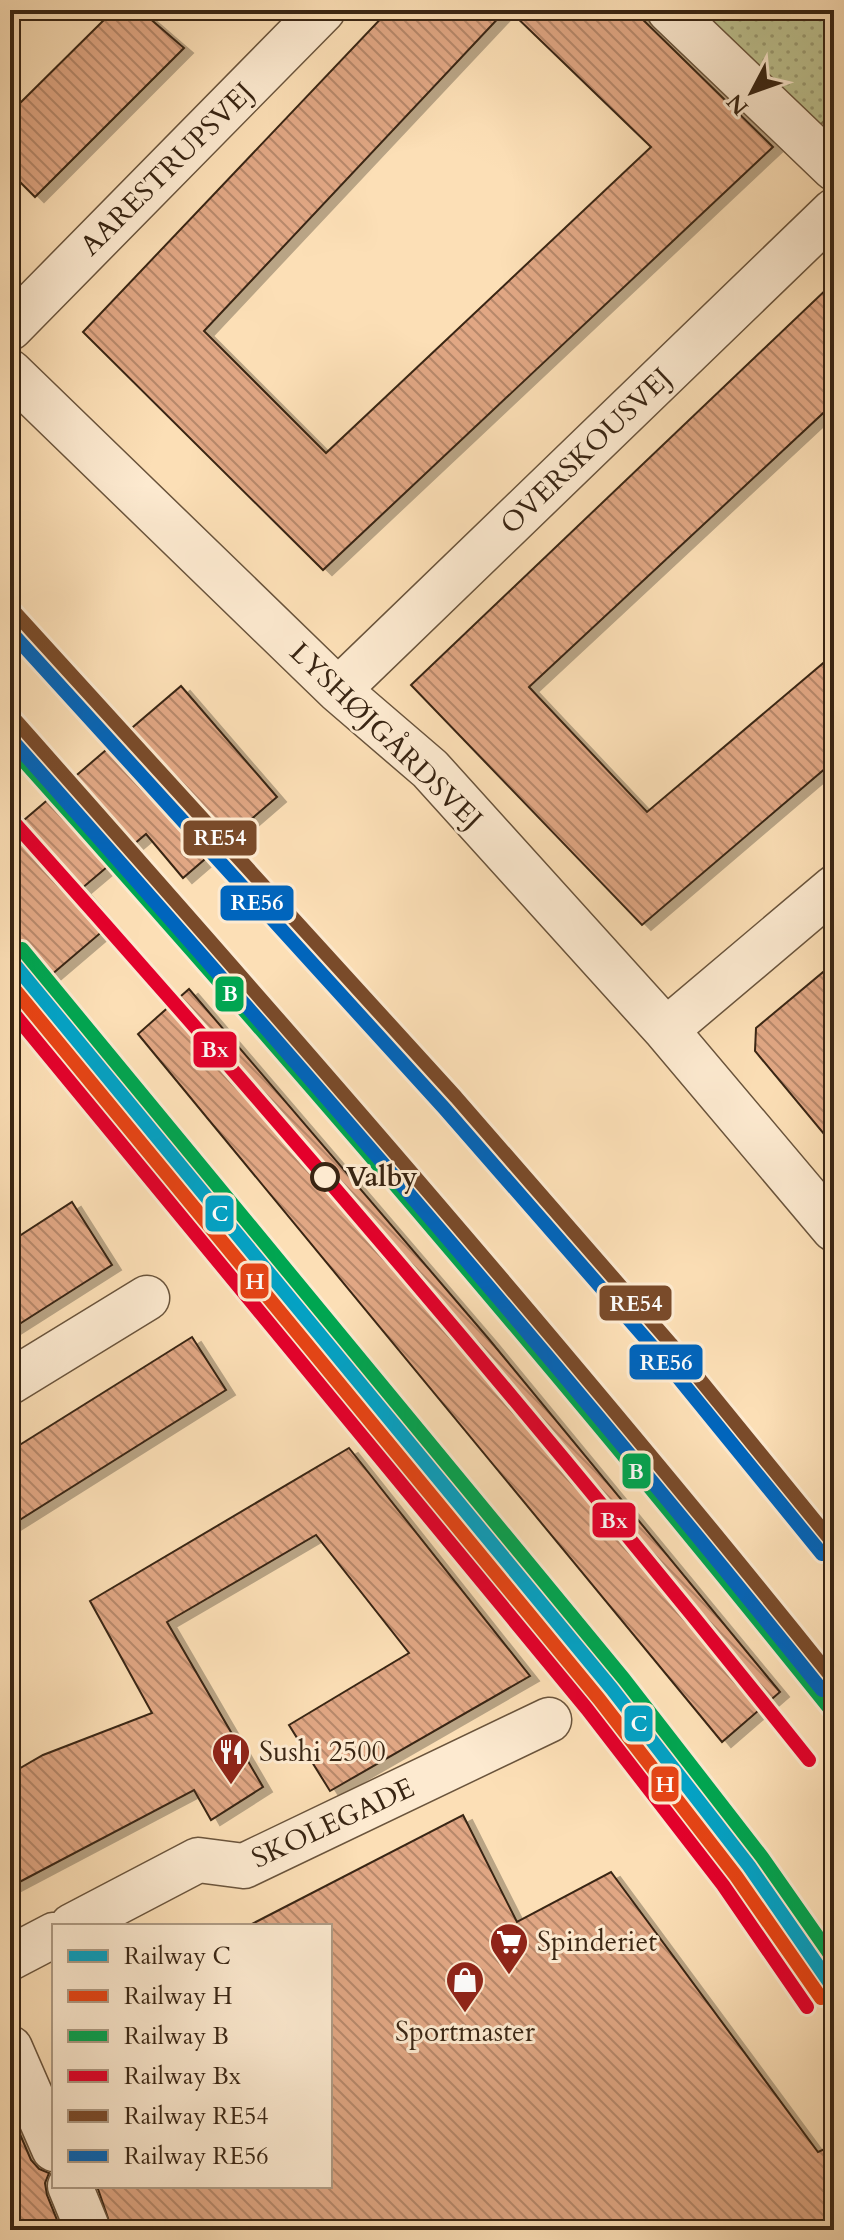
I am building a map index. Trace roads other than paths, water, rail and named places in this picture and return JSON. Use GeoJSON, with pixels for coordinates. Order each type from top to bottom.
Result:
{"type":"FeatureCollection","features":[{"type":"Feature","properties":{"kind":"street","name":"AARESTRUPSVEJ"},"geometry":{"type":"LineString","coordinates":[[10,328],[323,10]]}},
{"type":"Feature","properties":{"kind":"street"},"geometry":{"type":"LineString","coordinates":[[669,10],[834,168]]}},
{"type":"Feature","properties":{"kind":"street","name":"OVERSKOUSVEJ"},"geometry":{"type":"LineString","coordinates":[[338,690],[834,211]]}},
{"type":"Feature","properties":{"kind":"street","name":"LYSHØJGÅRDSVEJ"},"geometry":{"type":"LineString","coordinates":[[10,372],[338,690],[430,769],[666,1030],[834,1229]]}},
{"type":"Feature","properties":{"kind":"street"},"geometry":{"type":"LineString","coordinates":[[666,1030],[834,888]]}},
{"type":"Feature","properties":{"kind":"street"},"geometry":{"type":"LineString","coordinates":[[10,1382],[147,1298]]}},
{"type":"Feature","properties":{"kind":"street","name":"SKOLEGADE"},"geometry":{"type":"LineString","coordinates":[[76,1924],[198,1860],[244,1866],[549,1720]]}},
{"type":"Feature","properties":{"kind":"street"},"geometry":{"type":"LineString","coordinates":[[10,1958],[52,1936]]}},
{"type":"Feature","properties":{"kind":"street"},"geometry":{"type":"LineString","coordinates":[[10,2048],[52,2144]]}},
{"type":"Feature","properties":{"kind":"street"},"geometry":{"type":"LineString","coordinates":[[71,2188],[88,2230]]}},
{"type":"Feature","properties":{"kind":"rail line","name":"RE54"},"geometry":{"type":"LineString","coordinates":[[10,607],[456,1097],[671,1344],[834,1544]]}},
{"type":"Feature","properties":{"kind":"rail line","name":"RE56"},"geometry":{"type":"LineString","coordinates":[[10,631],[444,1108],[659,1354],[822,1554]]}},
{"type":"Feature","properties":{"kind":"rail line","name":"RE54"},"geometry":{"type":"LineString","coordinates":[[10,714],[428,1192],[633,1434],[834,1680]]}},
{"type":"Feature","properties":{"kind":"rail line","name":"RE56"},"geometry":{"type":"LineString","coordinates":[[10,738],[422,1209],[724,1568],[822,1690]]}},
{"type":"Feature","properties":{"kind":"rail line","name":"B"},"geometry":{"type":"LineString","coordinates":[[22,759],[435,1231],[834,1714]]}},
{"type":"Feature","properties":{"kind":"rail line","name":"Bx"},"geometry":{"type":"LineString","coordinates":[[10,818],[215,1049],[416,1283],[809,1760]]}},
{"type":"Feature","properties":{"kind":"rail line","name":"B"},"geometry":{"type":"LineString","coordinates":[[22,949],[624,1679],[762,1857],[834,1960]]}},
{"type":"Feature","properties":{"kind":"rail line","name":"C"},"geometry":{"type":"LineString","coordinates":[[10,959],[612,1689],[749,1866],[834,1989]]}},
{"type":"Feature","properties":{"kind":"rail line","name":"H"},"geometry":{"type":"LineString","coordinates":[[10,984],[599,1699],[736,1876],[821,1998]]}},
{"type":"Feature","properties":{"kind":"rail line","name":"Bx"},"geometry":{"type":"LineString","coordinates":[[10,1009],[587,1709],[723,1885],[807,2007]]}},
{"type":"Feature","properties":{"kind":"place","name":"Valby"},"geometry":{"type":"Point","coordinates":[325,1177]}},
{"type":"Feature","properties":{"kind":"place","name":"Sushi 2500"},"geometry":{"type":"Point","coordinates":[231,1786]}},
{"type":"Feature","properties":{"kind":"place","name":"Spinderiet"},"geometry":{"type":"Point","coordinates":[509,1976]}},
{"type":"Feature","properties":{"kind":"place","name":"Sportmaster"},"geometry":{"type":"Point","coordinates":[465,2014]}}]}
